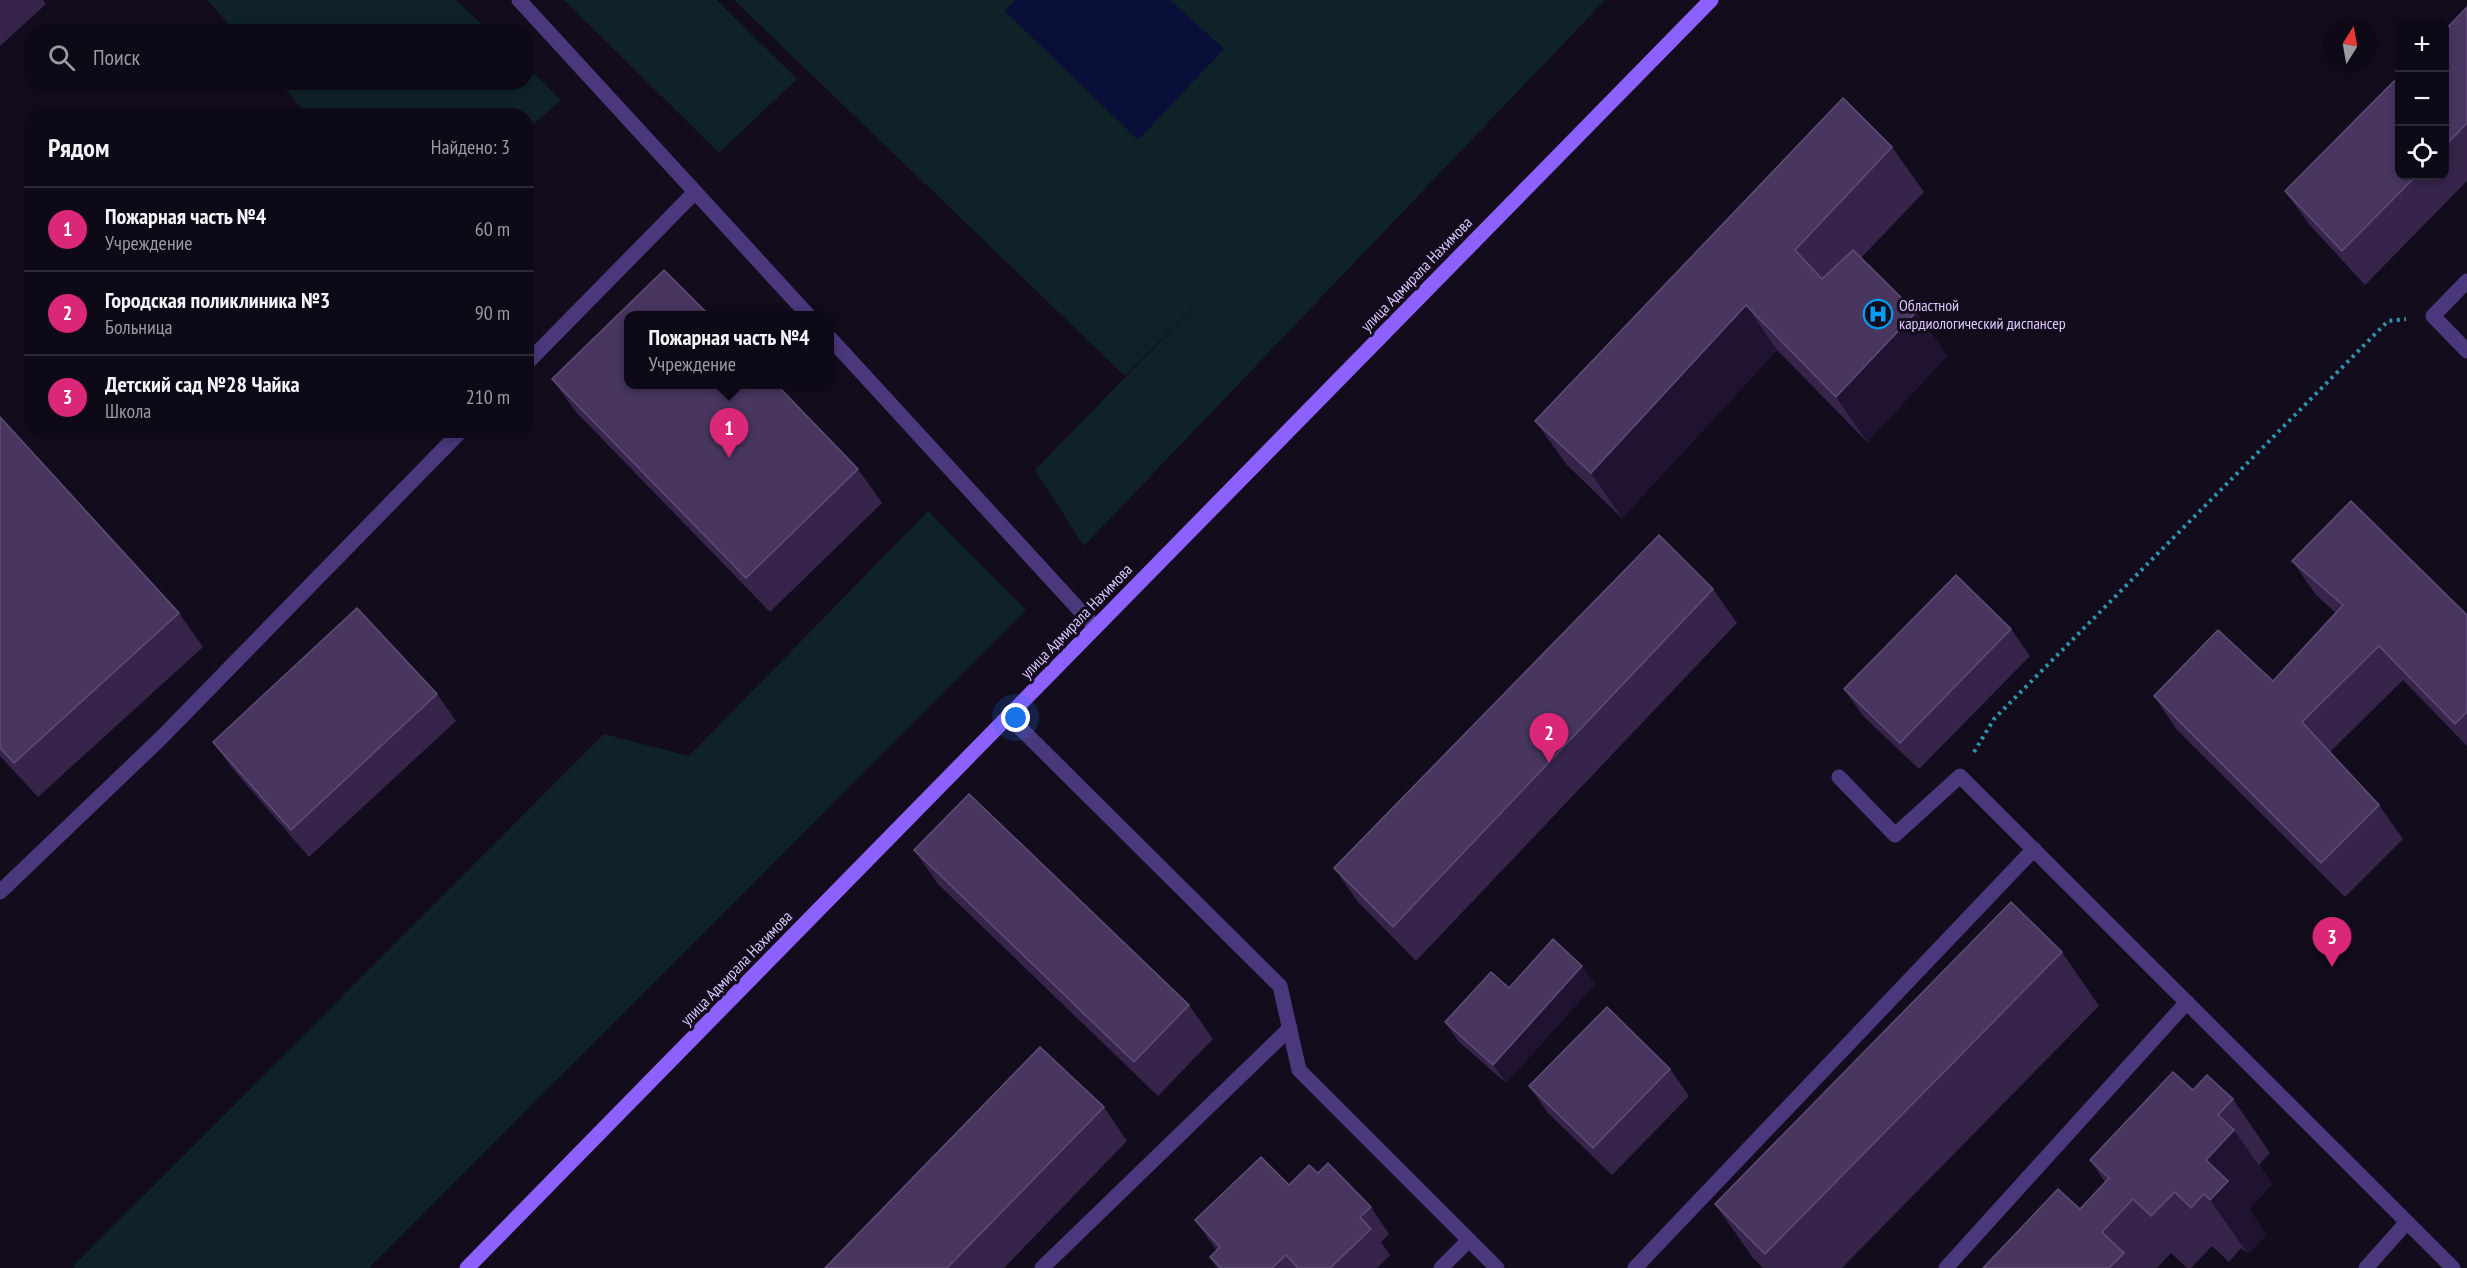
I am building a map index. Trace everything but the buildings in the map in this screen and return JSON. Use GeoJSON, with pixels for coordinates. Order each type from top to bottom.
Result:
{"type":"FeatureCollection","features":[{"type":"Feature","properties":{"kind":"main road","name":"улица Адмирала Нахимова"},"geometry":{"type":"LineString","coordinates":[[467,1268],[1711,0]]}},
{"type":"Feature","properties":{"kind":"lane"},"geometry":{"type":"LineString","coordinates":[[519,0],[805,311]]}},
{"type":"Feature","properties":{"kind":"lane"},"geometry":{"type":"LineString","coordinates":[[534,356],[695,192]]}},
{"type":"Feature","properties":{"kind":"lane"},"geometry":{"type":"LineString","coordinates":[[2467,281],[2433,316],[2467,351]]}},
{"type":"Feature","properties":{"kind":"lane"},"geometry":{"type":"LineString","coordinates":[[834,342],[1095,627]]}},
{"type":"Feature","properties":{"kind":"lane"},"geometry":{"type":"LineString","coordinates":[[0,892],[161,738],[454,438]]}},
{"type":"Feature","properties":{"kind":"lane"},"geometry":{"type":"LineString","coordinates":[[1008,716],[1280,986],[1299,1070],[1497,1268]]}},
{"type":"Feature","properties":{"kind":"lane"},"geometry":{"type":"LineString","coordinates":[[1839,777],[1895,835],[1960,776],[2453,1268]]}},
{"type":"Feature","properties":{"kind":"lane"},"geometry":{"type":"LineString","coordinates":[[1635,1268],[2034,849]]}},
{"type":"Feature","properties":{"kind":"lane"},"geometry":{"type":"LineString","coordinates":[[1946,1268],[2187,1002]]}},
{"type":"Feature","properties":{"kind":"lane"},"geometry":{"type":"LineString","coordinates":[[1042,1268],[1290,1028]]}},
{"type":"Feature","properties":{"kind":"lane"},"geometry":{"type":"LineString","coordinates":[[2366,1268],[2407,1222]]}},
{"type":"Feature","properties":{"kind":"lane"},"geometry":{"type":"LineString","coordinates":[[1441,1268],[1469,1240]]}},
{"type":"Feature","properties":{"kind":"path"},"geometry":{"type":"LineString","coordinates":[[1960,776],[1994,719],[2388,321],[2433,316]]}},
{"type":"Feature","properties":{"kind":"green space"},"geometry":{"type":"Polygon","coordinates":[[[207,0],[456,0],[482,24],[229,24],[207,0]]]}},
{"type":"Feature","properties":{"kind":"green space"},"geometry":{"type":"Polygon","coordinates":[[[564,0],[717,0],[797,79],[719,153],[564,0]]]}},
{"type":"Feature","properties":{"kind":"green space"},"geometry":{"type":"Polygon","coordinates":[[[734,0],[1605,0],[1084,546],[1035,470],[1248,251],[1125,376],[734,0]]]}},
{"type":"Feature","properties":{"kind":"green space"},"geometry":{"type":"Polygon","coordinates":[[[534,74],[561,100],[534,124],[534,108],[302,108],[285,90],[534,90],[534,74]]]}},
{"type":"Feature","properties":{"kind":"green space"},"geometry":{"type":"Polygon","coordinates":[[[928,511],[1026,610],[369,1268],[75,1268],[73,1266],[604,734],[689,756],[928,511]]]}},
{"type":"Feature","properties":{"kind":"shaded area"},"geometry":{"type":"Polygon","coordinates":[[[1015,0],[1170,0],[1224,49],[1138,140],[1005,11],[1015,0]]]}},
{"type":"Feature","properties":{"kind":"place","name":"Областной кардиологический диспансер"},"geometry":{"type":"Point","coordinates":[1878,314]}},
{"type":"Feature","properties":{"kind":"place","name":"Пожарная часть №4"},"geometry":{"type":"Point","coordinates":[729,458]}},
{"type":"Feature","properties":{"kind":"place","name":"Городская поликлиника №3"},"geometry":{"type":"Point","coordinates":[1549,763]}},
{"type":"Feature","properties":{"kind":"place","name":"Детский сад №28 Чайка"},"geometry":{"type":"Point","coordinates":[2332,967]}}]}
